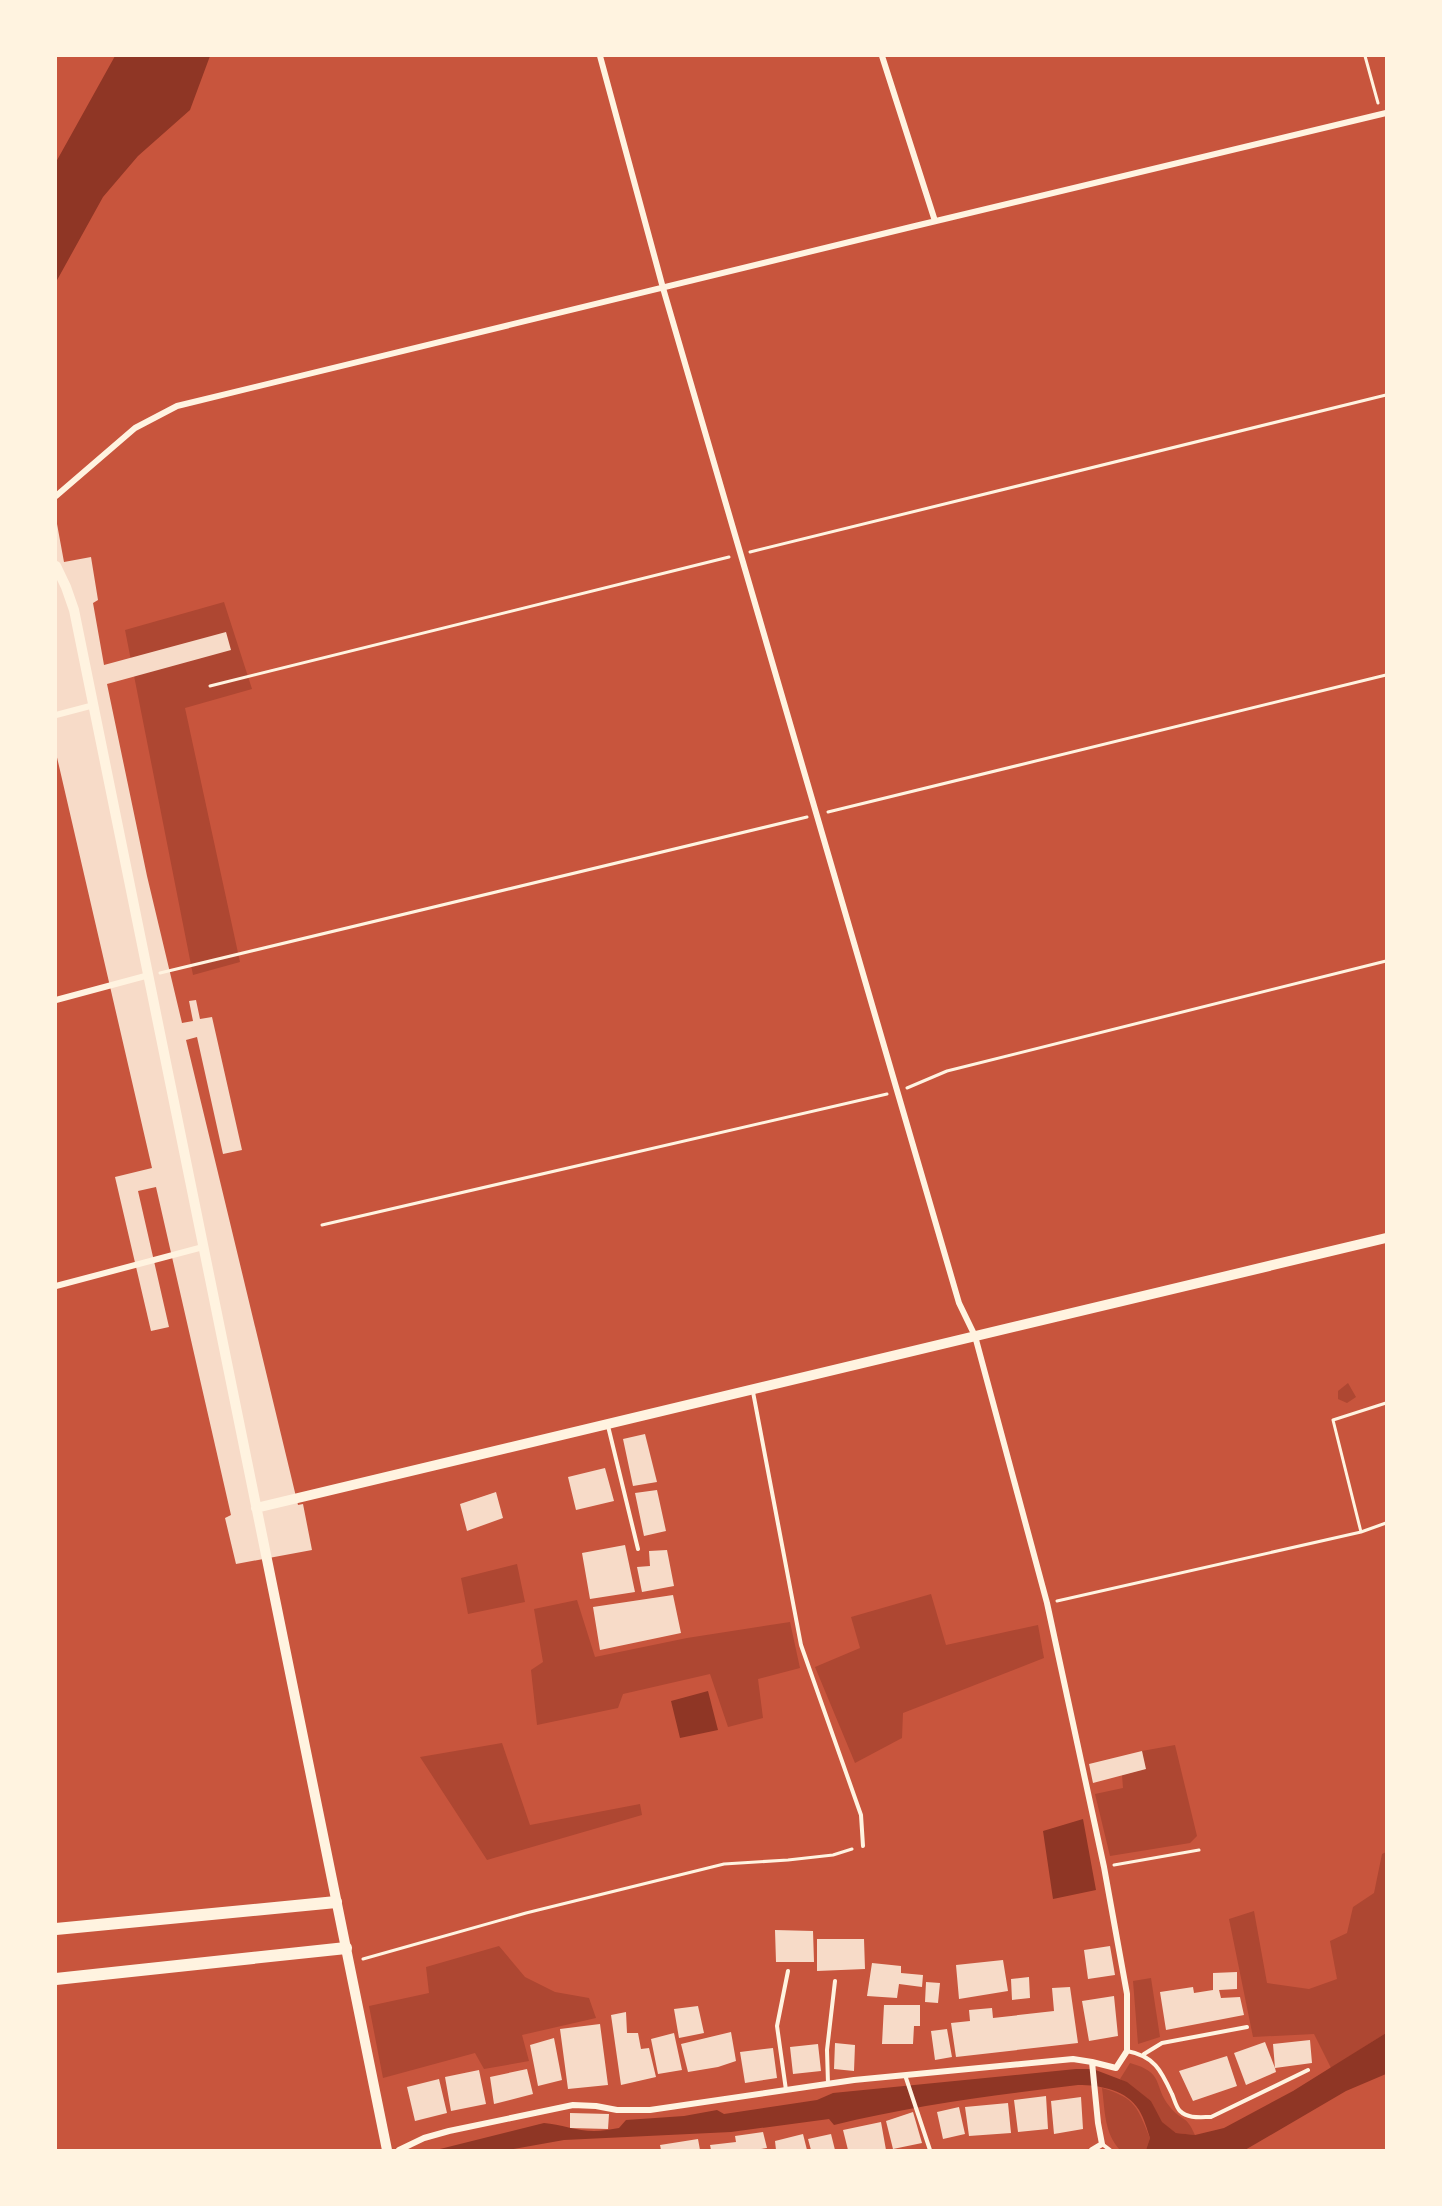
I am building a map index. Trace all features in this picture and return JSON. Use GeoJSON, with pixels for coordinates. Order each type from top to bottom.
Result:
{"type":"FeatureCollection","features":[{"type":"Feature","properties":{"kind":"main road"},"geometry":{"type":"LineString","coordinates":[[56,1929],[336,1902]]}},
{"type":"Feature","properties":{"kind":"main road"},"geometry":{"type":"LineString","coordinates":[[56,1979],[346,1948]]}},
{"type":"Feature","properties":{"kind":"street"},"geometry":{"type":"LineString","coordinates":[[399,2151],[424,2138],[449,2131],[573,2105],[617,2110],[650,2110],[828,2084],[906,2078],[1073,2059],[1116,2068],[1127,2051],[1127,1994],[1104,1867],[1047,1603],[975,1336],[959,1303],[663,288],[600,56]]}},
{"type":"Feature","properties":{"kind":"street"},"geometry":{"type":"LineString","coordinates":[[882,56],[935,221]]}},
{"type":"Feature","properties":{"kind":"street"},"geometry":{"type":"LineString","coordinates":[[56,496],[135,428],[177,406],[1384,114]]}},
{"type":"Feature","properties":{"kind":"street"},"geometry":{"type":"LineString","coordinates":[[56,566],[74,610],[94,705],[387,2151]]}},
{"type":"Feature","properties":{"kind":"street"},"geometry":{"type":"LineString","coordinates":[[56,715],[94,705]]}},
{"type":"Feature","properties":{"kind":"street"},"geometry":{"type":"LineString","coordinates":[[56,1000],[150,975]]}},
{"type":"Feature","properties":{"kind":"street"},"geometry":{"type":"LineString","coordinates":[[256,1508],[1386,1238]]}},
{"type":"Feature","properties":{"kind":"street"},"geometry":{"type":"LineString","coordinates":[[56,1287],[203,1247]]}},
{"type":"Feature","properties":{"kind":"street"},"geometry":{"type":"LineString","coordinates":[[1092,2151],[1102,2144],[1093,2064]]}},
{"type":"Feature","properties":{"kind":"lane"},"geometry":{"type":"LineString","coordinates":[[753,1388],[798,1636],[861,1815],[864,1846]]}},
{"type":"Feature","properties":{"kind":"lane"},"geometry":{"type":"LineString","coordinates":[[607,1423],[638,1550]]}},
{"type":"Feature","properties":{"kind":"lane"},"geometry":{"type":"LineString","coordinates":[[786,2090],[777,2026],[788,1971]]}},
{"type":"Feature","properties":{"kind":"lane"},"geometry":{"type":"LineString","coordinates":[[828,2084],[827,2050],[835,1981]]}},
{"type":"Feature","properties":{"kind":"lane"},"geometry":{"type":"LineString","coordinates":[[1144,2054],[1162,2043],[1247,2027]]}},
{"type":"Feature","properties":{"kind":"lane"},"geometry":{"type":"LineString","coordinates":[[1127,2051],[1144,2054],[1156,2065],[1179,2110],[1193,2117],[1211,2117],[1308,2070]]}},
{"type":"Feature","properties":{"kind":"lane"},"geometry":{"type":"LineString","coordinates":[[906,2078],[930,2151]]}},
{"type":"Feature","properties":{"kind":"lane"},"geometry":{"type":"LineString","coordinates":[[1102,2144],[1110,2151]]}},
{"type":"Feature","properties":{"kind":"path"},"geometry":{"type":"LineString","coordinates":[[1365,56],[1384,114]]}},
{"type":"Feature","properties":{"kind":"path"},"geometry":{"type":"LineString","coordinates":[[210,686],[1386,395]]}},
{"type":"Feature","properties":{"kind":"path"},"geometry":{"type":"LineString","coordinates":[[150,975],[817,815],[1386,675]]}},
{"type":"Feature","properties":{"kind":"path"},"geometry":{"type":"LineString","coordinates":[[322,1224],[898,1092],[946,1071],[1386,961]]}},
{"type":"Feature","properties":{"kind":"path"},"geometry":{"type":"LineString","coordinates":[[1361,1532],[1333,1420],[1386,1404]]}},
{"type":"Feature","properties":{"kind":"path"},"geometry":{"type":"LineString","coordinates":[[1047,1603],[1361,1532],[1386,1523]]}},
{"type":"Feature","properties":{"kind":"path"},"geometry":{"type":"LineString","coordinates":[[349,1963],[526,1913],[724,1864],[833,1855],[864,1846]]}},
{"type":"Feature","properties":{"kind":"path"},"geometry":{"type":"LineString","coordinates":[[1104,1867],[1199,1850]]}},
{"type":"Feature","properties":{"kind":"shaded area"},"geometry":{"type":"Polygon","coordinates":[[[115,56],[210,56],[190,110],[138,156],[103,197],[56,282],[56,162],[115,56]]]}},
{"type":"Feature","properties":{"kind":"shaded area"},"geometry":{"type":"Polygon","coordinates":[[[224,602],[252,689],[185,708],[240,962],[193,975],[125,630],[224,602]]]}},
{"type":"Feature","properties":{"kind":"shaded area"},"geometry":{"type":"Polygon","coordinates":[[[1348,1383],[1356,1397],[1347,1403],[1338,1399],[1338,1391],[1348,1383]]]}},
{"type":"Feature","properties":{"kind":"shaded area"},"geometry":{"type":"Polygon","coordinates":[[[517,1564],[525,1602],[468,1614],[461,1578],[517,1564]]]}},
{"type":"Feature","properties":{"kind":"shaded area"},"geometry":{"type":"Polygon","coordinates":[[[931,1594],[946,1645],[1038,1625],[1044,1658],[903,1713],[902,1738],[855,1763],[815,1667],[860,1648],[851,1617],[931,1594]]]}},
{"type":"Feature","properties":{"kind":"shaded area"},"geometry":{"type":"Polygon","coordinates":[[[577,1600],[595,1657],[687,1638],[790,1622],[800,1668],[758,1679],[763,1718],[728,1727],[710,1674],[623,1694],[618,1708],[537,1725],[531,1670],[543,1662],[534,1609],[577,1600]]]}},
{"type":"Feature","properties":{"kind":"shaded area"},"geometry":{"type":"Polygon","coordinates":[[[708,1691],[718,1730],[680,1738],[671,1701],[708,1691]]]}},
{"type":"Feature","properties":{"kind":"shaded area"},"geometry":{"type":"Polygon","coordinates":[[[502,1743],[530,1825],[640,1804],[642,1815],[487,1860],[420,1757],[502,1743]]]}},
{"type":"Feature","properties":{"kind":"shaded area"},"geometry":{"type":"Polygon","coordinates":[[[1175,1745],[1197,1836],[1190,1843],[1110,1856],[1095,1794],[1123,1788],[1122,1775],[1145,1769],[1142,1751],[1175,1745]]]}},
{"type":"Feature","properties":{"kind":"shaded area"},"geometry":{"type":"Polygon","coordinates":[[[1083,1819],[1096,1890],[1053,1899],[1043,1831],[1083,1819]]]}},
{"type":"Feature","properties":{"kind":"shaded area"},"geometry":{"type":"Polygon","coordinates":[[[1386,1852],[1386,2033],[1331,2068],[1314,2034],[1253,2037],[1229,1919],[1254,1911],[1267,1983],[1309,1989],[1337,1979],[1330,1941],[1347,1933],[1353,1907],[1374,1893],[1382,1854],[1386,1852]]]}},
{"type":"Feature","properties":{"kind":"shaded area"},"geometry":{"type":"Polygon","coordinates":[[[499,1946],[525,1977],[555,1992],[589,1998],[596,2018],[522,2035],[529,2061],[484,2069],[475,2053],[383,2078],[369,2006],[429,1993],[426,1967],[499,1946]]]}},
{"type":"Feature","properties":{"kind":"shaded area"},"geometry":{"type":"Polygon","coordinates":[[[1151,1978],[1160,2037],[1138,2044],[1133,1981],[1151,1978]]]}},
{"type":"Feature","properties":{"kind":"shaded area"},"geometry":{"type":"Polygon","coordinates":[[[1386,2033],[1386,2074],[1346,2091],[1245,2150],[1146,2150],[1150,2138],[1142,2116],[1134,2103],[1112,2090],[1078,2085],[925,2106],[834,2125],[829,2119],[731,2132],[564,2140],[508,2150],[436,2150],[544,2123],[600,2131],[619,2128],[626,2120],[684,2116],[717,2110],[724,2114],[817,2100],[833,2093],[1076,2069],[1093,2069],[1127,2082],[1151,2101],[1162,2122],[1176,2133],[1195,2135],[1224,2128],[1293,2091],[1386,2033]]]}},
{"type":"Feature","properties":{"kind":"shaded area"},"geometry":{"type":"Polygon","coordinates":[[[1130,2063],[1149,2071],[1154,2076],[1165,2099],[1174,2111],[1189,2124],[1195,2135],[1176,2133],[1161,2122],[1151,2101],[1120,2079],[1130,2063]]]}},
{"type":"Feature","properties":{"kind":"shaded area"},"geometry":{"type":"Polygon","coordinates":[[[1102,2088],[1122,2096],[1134,2105],[1150,2138],[1146,2150],[1120,2150],[1115,2143],[1106,2121],[1102,2088]]]}},
{"type":"Feature","properties":{"kind":"building"},"geometry":{"type":"Polygon","coordinates":[[[57,524],[64,562],[91,557],[98,600],[93,603],[104,665],[226,632],[231,650],[107,684],[147,876],[182,1023],[193,1021],[189,1001],[196,1000],[200,1019],[212,1017],[242,1150],[223,1154],[197,1037],[186,1040],[298,1505],[303,1504],[312,1550],[236,1564],[225,1518],[231,1515],[156,1187],[138,1191],[169,1327],[151,1331],[115,1177],[152,1168],[56,753],[57,524]]]}},
{"type":"Feature","properties":{"kind":"building"},"geometry":{"type":"Polygon","coordinates":[[[645,1434],[657,1482],[633,1486],[623,1439],[645,1434]]]}},
{"type":"Feature","properties":{"kind":"building"},"geometry":{"type":"Polygon","coordinates":[[[605,1468],[614,1501],[576,1510],[568,1477],[605,1468]]]}},
{"type":"Feature","properties":{"kind":"building"},"geometry":{"type":"Polygon","coordinates":[[[657,1490],[666,1531],[644,1536],[635,1493],[657,1490]]]}},
{"type":"Feature","properties":{"kind":"building"},"geometry":{"type":"Polygon","coordinates":[[[496,1492],[503,1518],[467,1531],[460,1504],[496,1492]]]}},
{"type":"Feature","properties":{"kind":"building"},"geometry":{"type":"Polygon","coordinates":[[[625,1545],[635,1592],[590,1599],[582,1553],[625,1545]]]}},
{"type":"Feature","properties":{"kind":"building"},"geometry":{"type":"Polygon","coordinates":[[[667,1550],[674,1586],[642,1592],[637,1567],[650,1566],[649,1551],[667,1550]]]}},
{"type":"Feature","properties":{"kind":"building"},"geometry":{"type":"Polygon","coordinates":[[[673,1595],[681,1633],[600,1650],[593,1607],[673,1595]]]}},
{"type":"Feature","properties":{"kind":"building"},"geometry":{"type":"Polygon","coordinates":[[[1142,1751],[1146,1769],[1093,1783],[1089,1764],[1142,1751]]]}},
{"type":"Feature","properties":{"kind":"building"},"geometry":{"type":"Polygon","coordinates":[[[775,1930],[813,1931],[814,1962],[776,1962],[775,1930]]]}},
{"type":"Feature","properties":{"kind":"building"},"geometry":{"type":"Polygon","coordinates":[[[817,1939],[864,1939],[865,1969],[817,1971],[817,1939]]]}},
{"type":"Feature","properties":{"kind":"building"},"geometry":{"type":"Polygon","coordinates":[[[1110,1946],[1115,1975],[1088,1979],[1084,1950],[1110,1946]]]}},
{"type":"Feature","properties":{"kind":"building"},"geometry":{"type":"Polygon","coordinates":[[[1003,1960],[1008,1991],[959,1999],[956,1965],[1003,1960]]]}},
{"type":"Feature","properties":{"kind":"building"},"geometry":{"type":"Polygon","coordinates":[[[872,1963],[901,1966],[901,1973],[923,1975],[922,1987],[899,1984],[897,1998],[867,1996],[872,1963]]]}},
{"type":"Feature","properties":{"kind":"building"},"geometry":{"type":"Polygon","coordinates":[[[1237,1972],[1237,1989],[1219,1990],[1221,1998],[1240,1997],[1244,2015],[1166,2030],[1160,1992],[1193,1987],[1194,1993],[1213,1990],[1213,1973],[1237,1972]]]}},
{"type":"Feature","properties":{"kind":"building"},"geometry":{"type":"Polygon","coordinates":[[[1029,1977],[1030,1998],[1012,2000],[1011,1979],[1029,1977]]]}},
{"type":"Feature","properties":{"kind":"building"},"geometry":{"type":"Polygon","coordinates":[[[926,1982],[940,1983],[938,2003],[925,2002],[926,1982]]]}},
{"type":"Feature","properties":{"kind":"building"},"geometry":{"type":"Polygon","coordinates":[[[1070,1987],[1078,2043],[956,2057],[951,2023],[970,2021],[969,2010],[992,2008],[993,2018],[1054,2011],[1052,1988],[1070,1987]]]}},
{"type":"Feature","properties":{"kind":"building"},"geometry":{"type":"Polygon","coordinates":[[[1114,1996],[1118,2036],[1089,2041],[1082,2001],[1114,1996]]]}},
{"type":"Feature","properties":{"kind":"building"},"geometry":{"type":"Polygon","coordinates":[[[884,2005],[920,2005],[920,2026],[914,2026],[913,2044],[882,2044],[884,2005]]]}},
{"type":"Feature","properties":{"kind":"building"},"geometry":{"type":"Polygon","coordinates":[[[698,2006],[704,2033],[679,2038],[674,2009],[698,2006]]]}},
{"type":"Feature","properties":{"kind":"building"},"geometry":{"type":"Polygon","coordinates":[[[626,2012],[627,2033],[638,2033],[641,2049],[649,2048],[656,2077],[621,2085],[611,2015],[626,2012]]]}},
{"type":"Feature","properties":{"kind":"building"},"geometry":{"type":"Polygon","coordinates":[[[600,2024],[608,2085],[568,2089],[560,2029],[600,2024]]]}},
{"type":"Feature","properties":{"kind":"building"},"geometry":{"type":"Polygon","coordinates":[[[947,2029],[952,2057],[935,2060],[931,2031],[947,2029]]]}},
{"type":"Feature","properties":{"kind":"building"},"geometry":{"type":"Polygon","coordinates":[[[731,2032],[736,2061],[718,2067],[688,2072],[681,2044],[731,2032]]]}},
{"type":"Feature","properties":{"kind":"building"},"geometry":{"type":"Polygon","coordinates":[[[674,2033],[682,2070],[658,2074],[651,2039],[674,2033]]]}},
{"type":"Feature","properties":{"kind":"building"},"geometry":{"type":"Polygon","coordinates":[[[554,2038],[562,2080],[538,2086],[530,2045],[554,2038]]]}},
{"type":"Feature","properties":{"kind":"building"},"geometry":{"type":"Polygon","coordinates":[[[1310,2040],[1312,2063],[1275,2068],[1273,2044],[1310,2040]]]}},
{"type":"Feature","properties":{"kind":"building"},"geometry":{"type":"Polygon","coordinates":[[[1265,2042],[1276,2072],[1246,2085],[1234,2053],[1265,2042]]]}},
{"type":"Feature","properties":{"kind":"building"},"geometry":{"type":"Polygon","coordinates":[[[835,2043],[855,2045],[854,2071],[834,2069],[835,2043]]]}},
{"type":"Feature","properties":{"kind":"building"},"geometry":{"type":"Polygon","coordinates":[[[818,2044],[821,2071],[793,2074],[790,2047],[818,2044]]]}},
{"type":"Feature","properties":{"kind":"building"},"geometry":{"type":"Polygon","coordinates":[[[773,2048],[777,2078],[745,2083],[740,2052],[773,2048]]]}},
{"type":"Feature","properties":{"kind":"building"},"geometry":{"type":"Polygon","coordinates":[[[1227,2056],[1237,2086],[1193,2101],[1179,2071],[1227,2056]]]}},
{"type":"Feature","properties":{"kind":"building"},"geometry":{"type":"Polygon","coordinates":[[[527,2069],[533,2094],[494,2104],[490,2077],[527,2069]]]}},
{"type":"Feature","properties":{"kind":"building"},"geometry":{"type":"Polygon","coordinates":[[[479,2070],[486,2104],[451,2111],[445,2077],[479,2070]]]}},
{"type":"Feature","properties":{"kind":"building"},"geometry":{"type":"Polygon","coordinates":[[[439,2079],[447,2113],[415,2121],[407,2087],[439,2079]]]}},
{"type":"Feature","properties":{"kind":"building"},"geometry":{"type":"Polygon","coordinates":[[[1046,2096],[1048,2129],[1018,2132],[1014,2100],[1046,2096]]]}},
{"type":"Feature","properties":{"kind":"building"},"geometry":{"type":"Polygon","coordinates":[[[1081,2097],[1083,2129],[1054,2134],[1051,2101],[1081,2097]]]}},
{"type":"Feature","properties":{"kind":"building"},"geometry":{"type":"Polygon","coordinates":[[[1008,2103],[1011,2133],[969,2136],[965,2107],[1008,2103]]]}},
{"type":"Feature","properties":{"kind":"building"},"geometry":{"type":"Polygon","coordinates":[[[959,2107],[965,2134],[943,2139],[937,2112],[959,2107]]]}},
{"type":"Feature","properties":{"kind":"building"},"geometry":{"type":"Polygon","coordinates":[[[913,2112],[922,2143],[893,2149],[886,2121],[913,2112]]]}},
{"type":"Feature","properties":{"kind":"building"},"geometry":{"type":"Polygon","coordinates":[[[570,2113],[609,2114],[608,2129],[570,2128],[570,2113]]]}},
{"type":"Feature","properties":{"kind":"building"},"geometry":{"type":"Polygon","coordinates":[[[881,2122],[886,2150],[848,2150],[843,2130],[881,2122]]]}},
{"type":"Feature","properties":{"kind":"building"},"geometry":{"type":"Polygon","coordinates":[[[763,2132],[767,2148],[711,2150],[710,2145],[736,2142],[735,2136],[763,2132]]]}},
{"type":"Feature","properties":{"kind":"building"},"geometry":{"type":"Polygon","coordinates":[[[803,2134],[807,2150],[776,2150],[775,2141],[803,2134]]]}},
{"type":"Feature","properties":{"kind":"building"},"geometry":{"type":"Polygon","coordinates":[[[831,2134],[835,2150],[811,2150],[808,2139],[831,2134]]]}},
{"type":"Feature","properties":{"kind":"building"},"geometry":{"type":"Polygon","coordinates":[[[698,2139],[700,2150],[661,2150],[660,2145],[698,2139]]]}}]}
